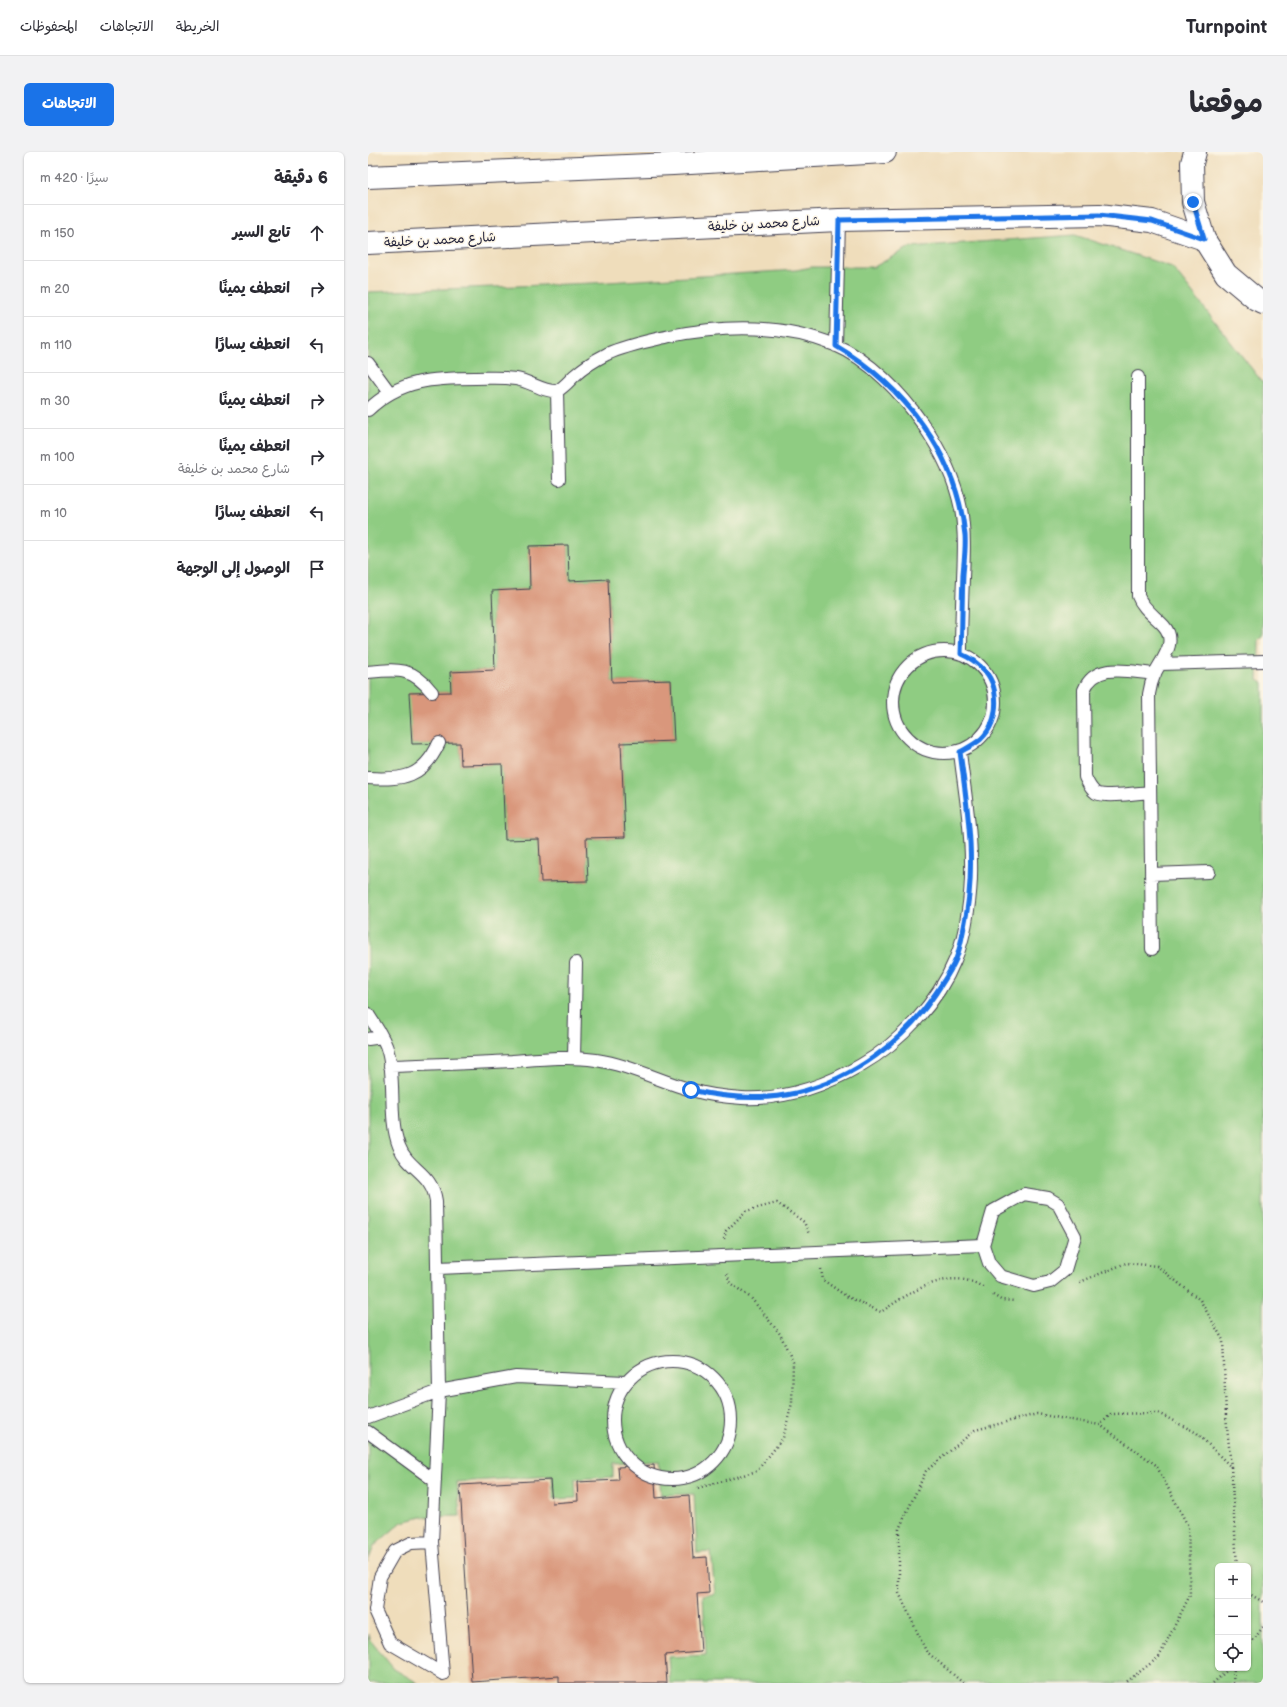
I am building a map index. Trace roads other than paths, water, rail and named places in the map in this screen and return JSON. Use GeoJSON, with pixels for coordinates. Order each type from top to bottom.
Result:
{"type":"FeatureCollection","features":[{"type":"Feature","properties":{"kind":"main road"},"geometry":{"type":"LineString","coordinates":[[368,177],[673,158],[885,152]]}},
{"type":"Feature","properties":{"kind":"main road"},"geometry":{"type":"LineString","coordinates":[[1195,152],[1192,163],[1193,202],[1204,239],[1226,274],[1257,300],[1263,302]]}},
{"type":"Feature","properties":{"kind":"main road","name":"شارع محمد بن خليفة"},"geometry":{"type":"LineString","coordinates":[[368,243],[839,220],[1099,215],[1152,221],[1204,239]]}},
{"type":"Feature","properties":{"kind":"lane"},"geometry":{"type":"LineString","coordinates":[[836,346],[839,220]]}},
{"type":"Feature","properties":{"kind":"lane"},"geometry":{"type":"LineString","coordinates":[[368,410],[390,393],[414,383],[439,378],[515,379],[548,390],[557,391],[584,368],[607,354],[632,345],[694,331],[722,328],[751,328],[780,331],[808,337],[836,346],[858,359],[874,371],[902,398],[929,434],[943,458],[953,482],[961,509],[965,536],[961,654]]}},
{"type":"Feature","properties":{"kind":"lane"},"geometry":{"type":"LineString","coordinates":[[368,363],[390,393]]}},
{"type":"Feature","properties":{"kind":"lane"},"geometry":{"type":"LineString","coordinates":[[1138,377],[1138,596],[1145,608],[1168,632],[1170,644],[1157,669],[1149,694],[1152,949]]}},
{"type":"Feature","properties":{"kind":"lane"},"geometry":{"type":"LineString","coordinates":[[557,391],[559,479]]}},
{"type":"Feature","properties":{"kind":"lane"},"geometry":{"type":"LineString","coordinates":[[948,651],[961,654],[982,668],[990,678],[996,703],[992,722],[982,738],[960,752],[947,754],[934,753],[922,749],[911,742],[902,732],[896,720],[893,708],[893,695],[896,683],[903,671],[912,662],[923,655],[948,651]]}},
{"type":"Feature","properties":{"kind":"lane"},"geometry":{"type":"LineString","coordinates":[[1150,792],[1102,795],[1093,790],[1088,784],[1086,777],[1084,690],[1092,677],[1107,670],[1157,669],[1263,661]]}},
{"type":"Feature","properties":{"kind":"lane"},"geometry":{"type":"LineString","coordinates":[[368,672],[395,669],[406,672],[425,684],[432,692]]}},
{"type":"Feature","properties":{"kind":"lane"},"geometry":{"type":"LineString","coordinates":[[368,778],[402,778],[414,774],[425,766],[434,756],[439,743]]}},
{"type":"Feature","properties":{"kind":"lane"},"geometry":{"type":"LineString","coordinates":[[390,1066],[574,1058],[616,1064],[691,1090],[717,1096],[744,1098],[770,1097],[796,1093],[822,1085],[846,1074],[868,1061],[910,1026],[928,1005],[943,983],[956,959],[970,894],[972,861],[970,828],[960,752]]}},
{"type":"Feature","properties":{"kind":"lane"},"geometry":{"type":"LineString","coordinates":[[1151,874],[1209,872]]}},
{"type":"Feature","properties":{"kind":"lane"},"geometry":{"type":"LineString","coordinates":[[574,1058],[576,963]]}},
{"type":"Feature","properties":{"kind":"lane"},"geometry":{"type":"LineString","coordinates":[[368,1014],[382,1037],[388,1051],[397,1141],[402,1154],[429,1180],[435,1194],[438,1268],[439,1391],[432,1542],[443,1679]]}},
{"type":"Feature","properties":{"kind":"lane"},"geometry":{"type":"LineString","coordinates":[[368,1039],[382,1037]]}},
{"type":"Feature","properties":{"kind":"lane"},"geometry":{"type":"LineString","coordinates":[[1024,1194],[1048,1198],[1058,1204],[1075,1236],[1065,1270],[1050,1282],[1034,1286],[1000,1276],[989,1263],[983,1245],[993,1211],[1024,1194]]}},
{"type":"Feature","properties":{"kind":"lane"},"geometry":{"type":"LineString","coordinates":[[438,1268],[983,1245]]}},
{"type":"Feature","properties":{"kind":"lane"},"geometry":{"type":"LineString","coordinates":[[368,1417],[439,1391],[516,1377],[625,1382],[653,1363],[687,1362],[716,1379],[731,1410],[727,1444],[706,1470],[674,1480],[641,1472],[618,1447],[612,1414],[625,1382]]}},
{"type":"Feature","properties":{"kind":"lane"},"geometry":{"type":"LineString","coordinates":[[368,1432],[435,1481]]}},
{"type":"Feature","properties":{"kind":"lane"},"geometry":{"type":"LineString","coordinates":[[432,1542],[411,1543],[395,1551],[380,1577],[374,1610],[390,1643],[443,1679]]}}]}
